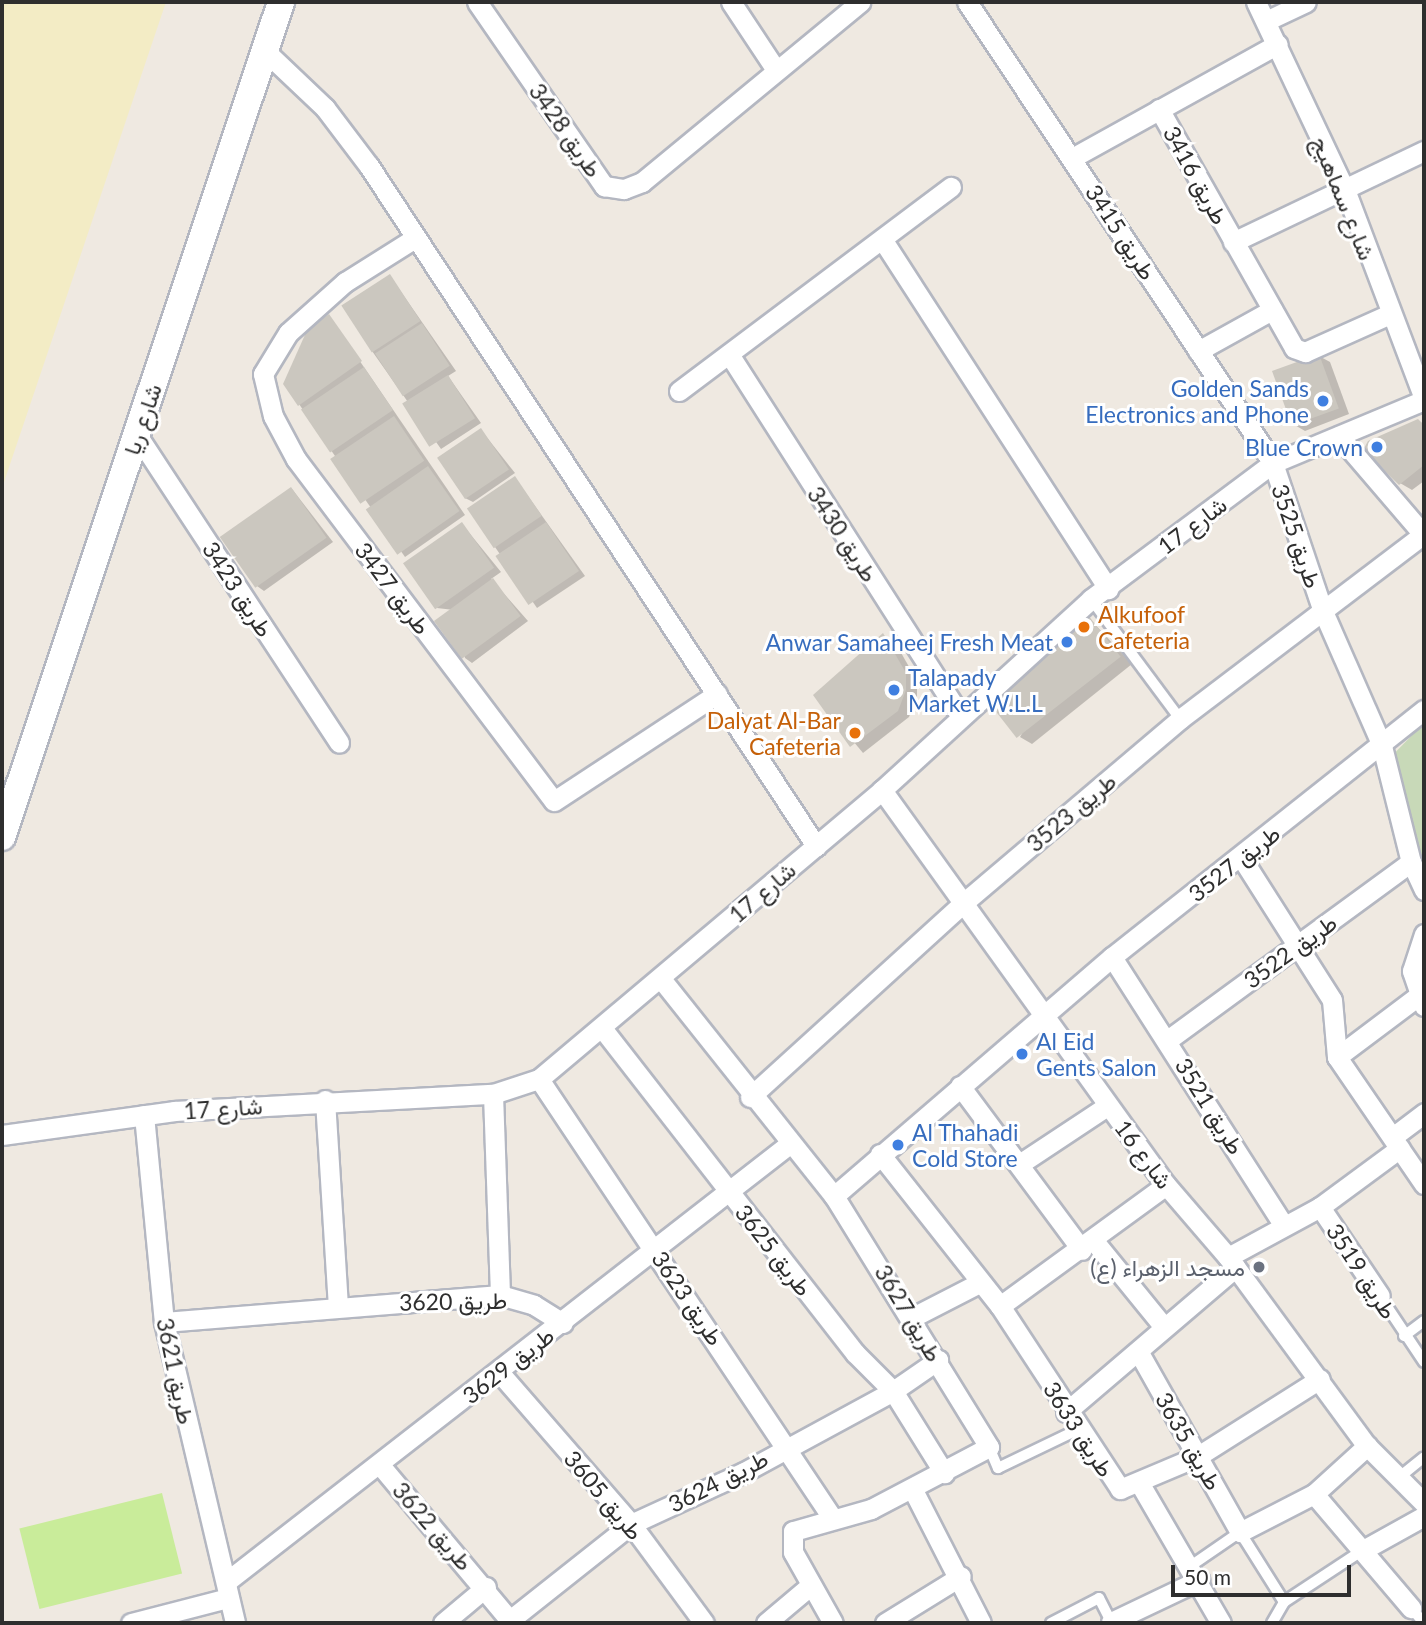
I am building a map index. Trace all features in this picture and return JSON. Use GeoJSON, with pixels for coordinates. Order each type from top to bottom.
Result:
{"type":"FeatureCollection","features":[{"type":"Feature","properties":{"kind":"main road","name":"شارع ريا"},"geometry":{"type":"LineString","coordinates":[[2,837],[281,2]]}},
{"type":"Feature","properties":{"kind":"street","name":"طريق 3428"},"geometry":{"type":"LineString","coordinates":[[477,2],[604,186],[624,189],[642,182],[860,2]]}},
{"type":"Feature","properties":{"kind":"street"},"geometry":{"type":"LineString","coordinates":[[731,2],[776,70]]}},
{"type":"Feature","properties":{"kind":"street","name":"طريق 3415"},"geometry":{"type":"LineString","coordinates":[[967,2],[1273,463]]}},
{"type":"Feature","properties":{"kind":"street","name":"شارع سماهيج"},"geometry":{"type":"LineString","coordinates":[[1256,2],[1346,192],[1424,399]]}},
{"type":"Feature","properties":{"kind":"street"},"geometry":{"type":"LineString","coordinates":[[1266,21],[1306,2]]}},
{"type":"Feature","properties":{"kind":"street","name":"طريق 3416"},"geometry":{"type":"LineString","coordinates":[[1072,158],[1278,44]]}},
{"type":"Feature","properties":{"kind":"street"},"geometry":{"type":"LineString","coordinates":[[265,51],[325,108],[415,238],[816,845]]}},
{"type":"Feature","properties":{"kind":"street","name":"طريق 3416"},"geometry":{"type":"LineString","coordinates":[[1159,109],[1294,348],[1305,352],[1390,314]]}},
{"type":"Feature","properties":{"kind":"street","name":"طريق 3416"},"geometry":{"type":"LineString","coordinates":[[1233,242],[1346,192],[1424,151]]}},
{"type":"Feature","properties":{"kind":"street"},"geometry":{"type":"LineString","coordinates":[[679,391],[951,187]]}},
{"type":"Feature","properties":{"kind":"street","name":"طريق 3427"},"geometry":{"type":"LineString","coordinates":[[415,238],[345,282],[288,333],[263,374],[273,416],[296,459],[554,801],[717,694]]}},
{"type":"Feature","properties":{"kind":"street"},"geometry":{"type":"LineString","coordinates":[[882,239],[1100,594]]}},
{"type":"Feature","properties":{"kind":"street"},"geometry":{"type":"LineString","coordinates":[[1198,351],[1272,310]]}},
{"type":"Feature","properties":{"kind":"street","name":"طريق 3430"},"geometry":{"type":"LineString","coordinates":[[729,354],[959,714]]}},
{"type":"Feature","properties":{"kind":"street","name":"شارع 17"},"geometry":{"type":"LineString","coordinates":[[2,1135],[144,1115],[325,1100],[493,1094],[539,1079],[662,980],[882,790],[959,714],[1100,594],[1273,463],[1424,399]]}},
{"type":"Feature","properties":{"kind":"street","name":"طريق 3423"},"geometry":{"type":"LineString","coordinates":[[137,435],[339,743]]}},
{"type":"Feature","properties":{"kind":"street","name":"طريق 3525"},"geometry":{"type":"LineString","coordinates":[[1322,609],[1424,534],[1339,436]]}},
{"type":"Feature","properties":{"kind":"street","name":"طريق 3525"},"geometry":{"type":"LineString","coordinates":[[1273,463],[1322,609],[1382,746],[1410,862],[1424,890]]}},
{"type":"Feature","properties":{"kind":"street","name":"طريق 3523"},"geometry":{"type":"LineString","coordinates":[[962,904],[1180,719],[1322,609]]}},
{"type":"Feature","properties":{"kind":"street","name":"طريق 3527"},"geometry":{"type":"LineString","coordinates":[[1043,1016],[1112,957],[1382,746],[1424,710]]}},
{"type":"Feature","properties":{"kind":"street","name":"شارع 16"},"geometry":{"type":"LineString","coordinates":[[882,790],[1166,1185],[1232,1262],[1367,1446],[1402,1475],[1424,1503]]}},
{"type":"Feature","properties":{"kind":"street"},"geometry":{"type":"LineString","coordinates":[[1241,857],[1295,947],[1332,1000],[1337,1057],[1424,1183]]}},
{"type":"Feature","properties":{"kind":"street","name":"طريق 3522"},"geometry":{"type":"LineString","coordinates":[[1169,1039],[1410,862]]}},
{"type":"Feature","properties":{"kind":"street"},"geometry":{"type":"LineString","coordinates":[[750,1097],[962,904]]}},
{"type":"Feature","properties":{"kind":"street"},"geometry":{"type":"LineString","coordinates":[[1337,1057],[1421,1002],[1412,971],[1424,934]]}},
{"type":"Feature","properties":{"kind":"street","name":"طريق 3521"},"geometry":{"type":"LineString","coordinates":[[1112,957],[1169,1039],[1282,1223]]}},
{"type":"Feature","properties":{"kind":"street","name":"طريق 3627"},"geometry":{"type":"LineString","coordinates":[[662,980],[750,1097],[834,1196],[913,1317],[989,1447]]}},
{"type":"Feature","properties":{"kind":"street"},"geometry":{"type":"LineString","coordinates":[[834,1196],[1043,1016]]}},
{"type":"Feature","properties":{"kind":"street","name":"طريق 3625"},"geometry":{"type":"LineString","coordinates":[[602,1028],[855,1353],[893,1391],[944,1473]]}},
{"type":"Feature","properties":{"kind":"street","name":"طريق 3623"},"geometry":{"type":"LineString","coordinates":[[539,1079],[787,1446],[833,1519]]}},
{"type":"Feature","properties":{"kind":"street"},"geometry":{"type":"LineString","coordinates":[[960,1086],[1088,1245],[1163,1326]]}},
{"type":"Feature","properties":{"kind":"street"},"geometry":{"type":"LineString","coordinates":[[493,1094],[500,1295]]}},
{"type":"Feature","properties":{"kind":"street"},"geometry":{"type":"LineString","coordinates":[[325,1100],[338,1306]]}},
{"type":"Feature","properties":{"kind":"street"},"geometry":{"type":"LineString","coordinates":[[1021,1163],[1107,1106]]}},
{"type":"Feature","properties":{"kind":"street"},"geometry":{"type":"LineString","coordinates":[[1066,1412],[1138,1351],[1232,1262],[1282,1223],[1321,1207],[1397,1142],[1424,1113]]}},
{"type":"Feature","properties":{"kind":"street","name":"طريق 3621"},"geometry":{"type":"LineString","coordinates":[[144,1115],[164,1322],[234,1623]]}},
{"type":"Feature","properties":{"kind":"street","name":"طريق 3629"},"geometry":{"type":"LineString","coordinates":[[131,1623],[227,1590],[380,1465],[656,1251],[788,1144]]}},
{"type":"Feature","properties":{"kind":"street","name":"طريق 3633"},"geometry":{"type":"LineString","coordinates":[[880,1154],[1000,1306],[1066,1412],[1119,1489],[1140,1485],[1198,1456],[1320,1379]]}},
{"type":"Feature","properties":{"kind":"street"},"geometry":{"type":"LineString","coordinates":[[1000,1306],[1088,1245],[1166,1185]]}},
{"type":"Feature","properties":{"kind":"street","name":"طريق 3519"},"geometry":{"type":"LineString","coordinates":[[1321,1207],[1380,1296]]}},
{"type":"Feature","properties":{"kind":"street"},"geometry":{"type":"LineString","coordinates":[[913,1317],[981,1282]]}},
{"type":"Feature","properties":{"kind":"street","name":"طريق 3620"},"geometry":{"type":"LineString","coordinates":[[164,1322],[500,1295],[534,1304],[563,1323]]}},
{"type":"Feature","properties":{"kind":"street","name":"طريق 3635"},"geometry":{"type":"LineString","coordinates":[[1138,1351],[1240,1532]]}},
{"type":"Feature","properties":{"kind":"street","name":"طريق 3624"},"geometry":{"type":"LineString","coordinates":[[511,1622],[631,1524],[893,1391],[938,1360]]}},
{"type":"Feature","properties":{"kind":"street","name":"طريق 3605"},"geometry":{"type":"LineString","coordinates":[[499,1372],[631,1524],[704,1623]]}},
{"type":"Feature","properties":{"kind":"street"},"geometry":{"type":"LineString","coordinates":[[1240,1532],[1314,1494],[1367,1446]]}},
{"type":"Feature","properties":{"kind":"street"},"geometry":{"type":"LineString","coordinates":[[833,1623],[811,1585],[789,1536],[913,1490],[989,1447]]}},
{"type":"Feature","properties":{"kind":"street","name":"طريق 3622"},"geometry":{"type":"LineString","coordinates":[[380,1465],[486,1587],[511,1622]]}},
{"type":"Feature","properties":{"kind":"street"},"geometry":{"type":"LineString","coordinates":[[1140,1485],[1195,1573],[1221,1623]]}},
{"type":"Feature","properties":{"kind":"street"},"geometry":{"type":"LineString","coordinates":[[913,1490],[961,1576],[981,1623]]}},
{"type":"Feature","properties":{"kind":"street"},"geometry":{"type":"LineString","coordinates":[[1314,1494],[1417,1616]]}},
{"type":"Feature","properties":{"kind":"street"},"geometry":{"type":"LineString","coordinates":[[1363,1550],[1424,1516]]}},
{"type":"Feature","properties":{"kind":"street"},"geometry":{"type":"LineString","coordinates":[[1112,1623],[1195,1573]]}},
{"type":"Feature","properties":{"kind":"street"},"geometry":{"type":"LineString","coordinates":[[885,1623],[961,1576]]}},
{"type":"Feature","properties":{"kind":"street"},"geometry":{"type":"LineString","coordinates":[[766,1623],[811,1585]]}},
{"type":"Feature","properties":{"kind":"street","name":"طريق 3622"},"geometry":{"type":"LineString","coordinates":[[443,1623],[486,1587]]}},
{"type":"Feature","properties":{"kind":"lane"},"geometry":{"type":"LineString","coordinates":[[1100,594],[1180,719]]}},
{"type":"Feature","properties":{"kind":"lane","name":"طريق 3519"},"geometry":{"type":"LineString","coordinates":[[1380,1296],[1404,1336],[1424,1362]]}},
{"type":"Feature","properties":{"kind":"lane","name":"طريق 3519"},"geometry":{"type":"LineString","coordinates":[[1404,1336],[1424,1321]]}},
{"type":"Feature","properties":{"kind":"lane","name":"طريق 3627"},"geometry":{"type":"LineString","coordinates":[[989,1447],[998,1468],[1079,1429]]}},
{"type":"Feature","properties":{"kind":"lane"},"geometry":{"type":"LineString","coordinates":[[1402,1475],[1424,1457]]}},
{"type":"Feature","properties":{"kind":"lane"},"geometry":{"type":"LineString","coordinates":[[1195,1573],[1240,1532]]}},
{"type":"Feature","properties":{"kind":"lane","name":"طريق 3635"},"geometry":{"type":"LineString","coordinates":[[1240,1532],[1284,1602]]}},
{"type":"Feature","properties":{"kind":"lane"},"geometry":{"type":"LineString","coordinates":[[1272,1623],[1284,1602],[1363,1550]]}},
{"type":"Feature","properties":{"kind":"lane"},"geometry":{"type":"LineString","coordinates":[[1051,1623],[1098,1598],[1112,1623]]}},
{"type":"Feature","properties":{"kind":"sand"},"geometry":{"type":"Polygon","coordinates":[[[2,2],[166,2],[2,488],[2,2]]]}},
{"type":"Feature","properties":{"kind":"green space"},"geometry":{"type":"Polygon","coordinates":[[[1424,723],[1424,865],[1380,768],[1424,723]]]}},
{"type":"Feature","properties":{"kind":"green space"},"geometry":{"type":"Polygon","coordinates":[[[162,1493],[182,1574],[39,1609],[19,1529],[162,1493]]]}},
{"type":"Feature","properties":{"kind":"building"},"geometry":{"type":"Polygon","coordinates":[[[390,274],[420,321],[372,353],[341,306],[390,274]]]}},
{"type":"Feature","properties":{"kind":"building"},"geometry":{"type":"Polygon","coordinates":[[[329,314],[362,361],[298,406],[283,384],[308,328],[329,314]]]}},
{"type":"Feature","properties":{"kind":"building"},"geometry":{"type":"Polygon","coordinates":[[[422,323],[450,366],[403,396],[375,353],[422,323]]]}},
{"type":"Feature","properties":{"kind":"building"},"geometry":{"type":"Polygon","coordinates":[[[1319,354],[1339,409],[1292,426],[1272,371],[1319,354]]]}},
{"type":"Feature","properties":{"kind":"building"},"geometry":{"type":"Polygon","coordinates":[[[364,367],[393,410],[330,453],[301,409],[364,367]]]}},
{"type":"Feature","properties":{"kind":"building"},"geometry":{"type":"Polygon","coordinates":[[[448,375],[475,418],[429,447],[402,404],[448,375]]]}},
{"type":"Feature","properties":{"kind":"building"},"geometry":{"type":"Polygon","coordinates":[[[394,416],[424,461],[360,504],[330,459],[394,416]]]}},
{"type":"Feature","properties":{"kind":"building"},"geometry":{"type":"Polygon","coordinates":[[[1418,419],[1424,425],[1424,465],[1399,485],[1363,450],[1368,441],[1418,419]]]}},
{"type":"Feature","properties":{"kind":"building"},"geometry":{"type":"Polygon","coordinates":[[[481,428],[509,469],[465,499],[437,458],[481,428]]]}},
{"type":"Feature","properties":{"kind":"building"},"geometry":{"type":"Polygon","coordinates":[[[428,466],[460,511],[397,555],[366,510],[428,466]]]}},
{"type":"Feature","properties":{"kind":"building"},"geometry":{"type":"Polygon","coordinates":[[[515,476],[542,516],[494,548],[467,508],[515,476]]]}},
{"type":"Feature","properties":{"kind":"building"},"geometry":{"type":"Polygon","coordinates":[[[291,487],[327,538],[255,588],[220,537],[291,487]]]}},
{"type":"Feature","properties":{"kind":"building"},"geometry":{"type":"Polygon","coordinates":[[[462,522],[494,568],[435,609],[403,563],[462,522]]]}},
{"type":"Feature","properties":{"kind":"building"},"geometry":{"type":"Polygon","coordinates":[[[546,522],[579,571],[528,605],[495,556],[546,522]]]}},
{"type":"Feature","properties":{"kind":"building"},"geometry":{"type":"Polygon","coordinates":[[[493,578],[521,616],[462,659],[434,621],[493,578]]]}},
{"type":"Feature","properties":{"kind":"building"},"geometry":{"type":"Polygon","coordinates":[[[1088,615],[1121,657],[1017,738],[984,696],[1088,615]]]}},
{"type":"Feature","properties":{"kind":"building"},"geometry":{"type":"Polygon","coordinates":[[[883,633],[906,673],[906,690],[898,711],[850,747],[813,695],[883,633]]]}},
{"type":"Feature","properties":{"kind":"place","name":"Golden Sands Electronics and Phone"},"geometry":{"type":"Point","coordinates":[1323,401]}},
{"type":"Feature","properties":{"kind":"place","name":"Blue Crown"},"geometry":{"type":"Point","coordinates":[1377,447]}},
{"type":"Feature","properties":{"kind":"place","name":"Alkufoof Cafeteria"},"geometry":{"type":"Point","coordinates":[1084,627]}},
{"type":"Feature","properties":{"kind":"place","name":"Anwar Samaheej Fresh Meat"},"geometry":{"type":"Point","coordinates":[1067,642]}},
{"type":"Feature","properties":{"kind":"place","name":"Talapady Market W.L.L"},"geometry":{"type":"Point","coordinates":[894,690]}},
{"type":"Feature","properties":{"kind":"place","name":"Dalyat Al-Bar Cafeteria"},"geometry":{"type":"Point","coordinates":[855,733]}},
{"type":"Feature","properties":{"kind":"place","name":"Al Eid Gents Salon"},"geometry":{"type":"Point","coordinates":[1022,1054]}},
{"type":"Feature","properties":{"kind":"place","name":"Al Thahadi Cold Store"},"geometry":{"type":"Point","coordinates":[898,1145]}},
{"type":"Feature","properties":{"kind":"place","name":"مسجد الزهراء (ع)"},"geometry":{"type":"Point","coordinates":[1259,1267]}}]}
